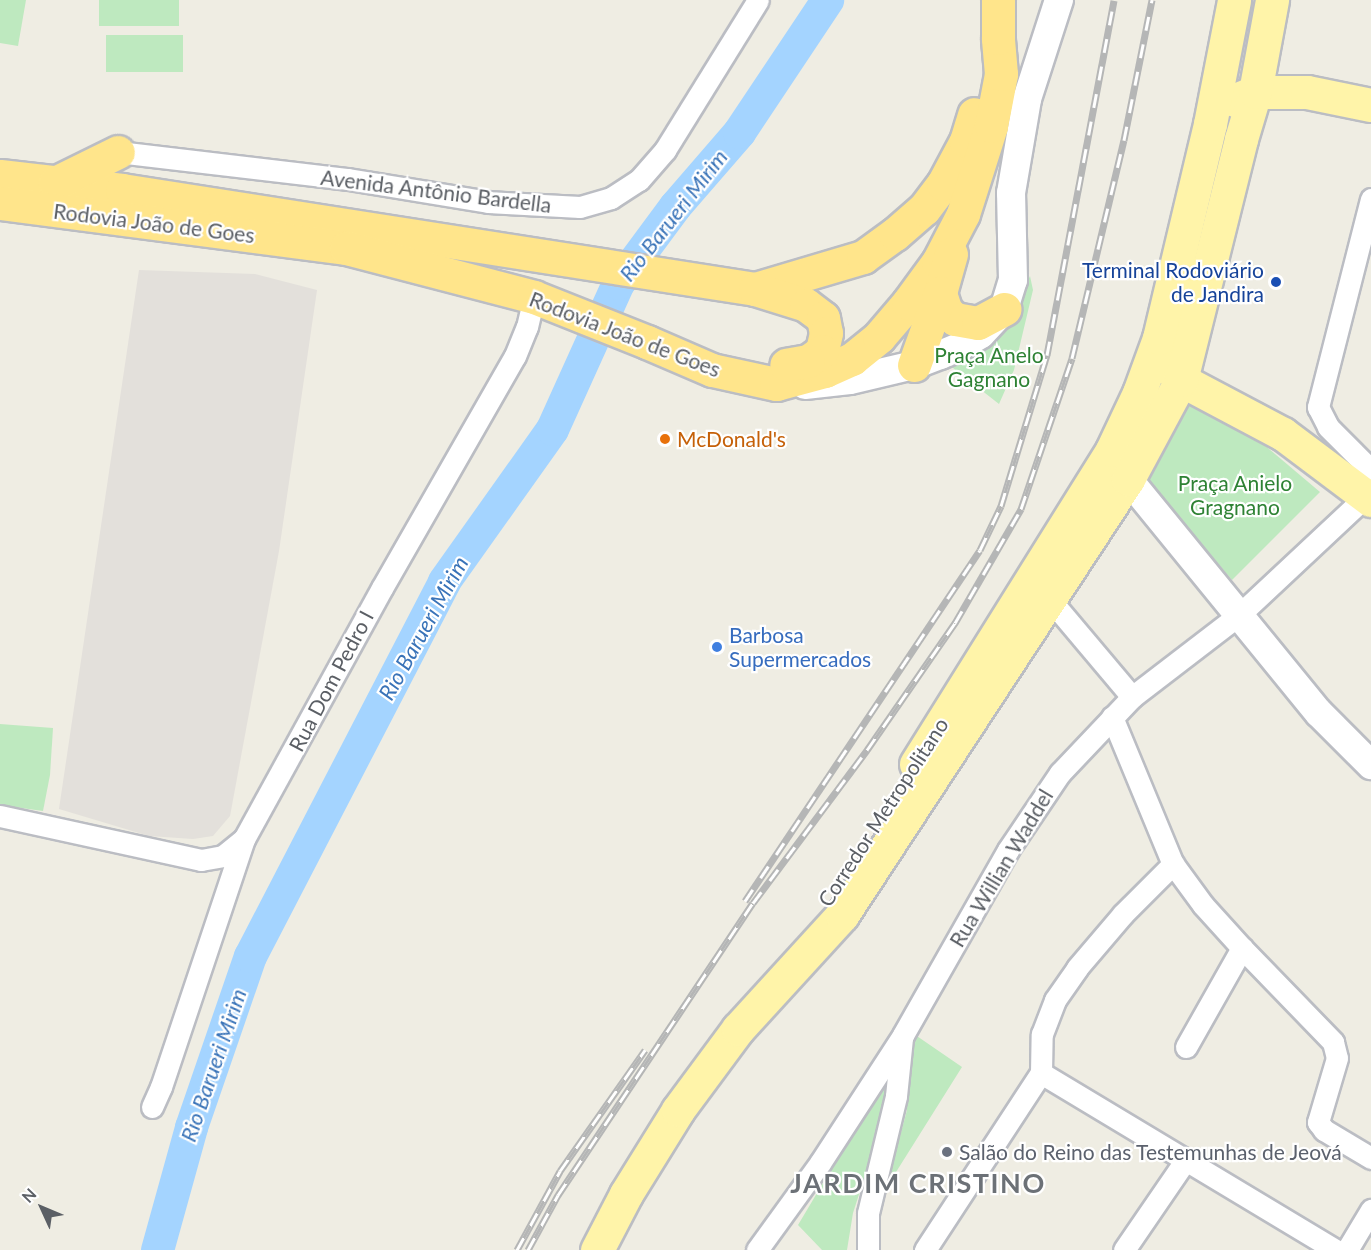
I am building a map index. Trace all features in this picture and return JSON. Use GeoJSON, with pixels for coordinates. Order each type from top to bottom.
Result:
{"type":"FeatureCollection","features":[{"type":"Feature","properties":{"kind":"highway","name":"Rodovia João de Goes"},"geometry":{"type":"LineString","coordinates":[[0,203],[346,248],[534,297],[712,370],[776,384],[825,371],[852,359],[879,337],[909,303],[938,262],[963,214],[993,116],[1001,74],[998,15]]}},
{"type":"Feature","properties":{"kind":"highway","name":"Rodovia João de Goes"},"geometry":{"type":"LineString","coordinates":[[0,176],[122,190],[577,260],[755,290],[863,257],[924,209],[943,184],[966,141],[998,15]]}},
{"type":"Feature","properties":{"kind":"highway"},"geometry":{"type":"LineString","coordinates":[[54,183],[129,153]]}},
{"type":"Feature","properties":{"kind":"highway"},"geometry":{"type":"LineString","coordinates":[[122,190],[129,153]]}},
{"type":"Feature","properties":{"kind":"highway"},"geometry":{"type":"LineString","coordinates":[[914,365],[940,293],[963,214]]}},
{"type":"Feature","properties":{"kind":"highway"},"geometry":{"type":"LineString","coordinates":[[534,297],[538,279],[550,266],[577,260]]}},
{"type":"Feature","properties":{"kind":"highway"},"geometry":{"type":"LineString","coordinates":[[741,377],[808,361],[822,351],[826,333],[823,318],[806,305],[755,290]]}},
{"type":"Feature","properties":{"kind":"highway"},"geometry":{"type":"LineString","coordinates":[[940,293],[946,311],[955,319],[978,323],[1004,309]]}},
{"type":"Feature","properties":{"kind":"main road","name":"Corredor Metropolitano"},"geometry":{"type":"LineString","coordinates":[[574,1250],[624,1159],[676,1080],[732,1010],[816,915],[872,837],[1112,450],[1156,350],[1210,124],[1234,0]]}},
{"type":"Feature","properties":{"kind":"main road"},"geometry":{"type":"LineString","coordinates":[[597,1250],[626,1194],[678,1110],[738,1029],[842,915],[1128,479],[1181,380],[1241,139],[1255,92],[1272,0]]}},
{"type":"Feature","properties":{"kind":"main road"},"geometry":{"type":"LineString","coordinates":[[1264,50],[1306,92]]}},
{"type":"Feature","properties":{"kind":"main road"},"geometry":{"type":"LineString","coordinates":[[1210,124],[1223,108],[1246,93],[1306,92],[1371,105]]}},
{"type":"Feature","properties":{"kind":"main road"},"geometry":{"type":"LineString","coordinates":[[1156,350],[1181,380],[1283,434],[1369,488]]}},
{"type":"Feature","properties":{"kind":"street","name":"Avenida Antônio Bardella"},"geometry":{"type":"LineString","coordinates":[[129,153],[348,179],[488,202],[580,207],[611,198],[639,180],[665,150],[758,0]]}},
{"type":"Feature","properties":{"kind":"street"},"geometry":{"type":"LineString","coordinates":[[776,384],[798,386],[850,380],[914,365],[962,346],[981,334],[1004,309],[1013,280],[1011,193],[1025,111],[1059,0]]}},
{"type":"Feature","properties":{"kind":"street"},"geometry":{"type":"LineString","coordinates":[[1369,488],[1328,427],[1318,407],[1371,199]]}},
{"type":"Feature","properties":{"kind":"street","name":"Rua Dom Pedro I"},"geometry":{"type":"LineString","coordinates":[[0,816],[201,860],[223,856],[244,839],[382,588],[515,356],[527,327],[534,297]]}},
{"type":"Feature","properties":{"kind":"street"},"geometry":{"type":"LineString","coordinates":[[1128,479],[1319,713],[1371,765]]}},
{"type":"Feature","properties":{"kind":"street","name":"Rua Willian Waddel"},"geometry":{"type":"LineString","coordinates":[[757,1250],[820,1163],[903,1035],[1002,860],[1060,773],[1132,697],[1239,615],[1369,488]]}},
{"type":"Feature","properties":{"kind":"street"},"geometry":{"type":"LineString","coordinates":[[1058,609],[1132,697]]}},
{"type":"Feature","properties":{"kind":"street"},"geometry":{"type":"LineString","coordinates":[[1112,717],[1173,864],[1203,905],[1333,1042],[1337,1058],[1318,1122],[1324,1130],[1371,1158]]}},
{"type":"Feature","properties":{"kind":"street"},"geometry":{"type":"LineString","coordinates":[[152,1107],[165,1076],[244,839]]}},
{"type":"Feature","properties":{"kind":"street"},"geometry":{"type":"LineString","coordinates":[[925,1250],[1041,1073],[1042,1034],[1055,1000],[1077,968],[1124,914],[1173,864]]}},
{"type":"Feature","properties":{"kind":"street"},"geometry":{"type":"LineString","coordinates":[[1186,1047],[1242,948]]}},
{"type":"Feature","properties":{"kind":"street"},"geometry":{"type":"LineString","coordinates":[[867,1250],[868,1213],[896,1096],[903,1035]]}},
{"type":"Feature","properties":{"kind":"street"},"geometry":{"type":"LineString","coordinates":[[1041,1073],[1335,1250]]}},
{"type":"Feature","properties":{"kind":"street"},"geometry":{"type":"LineString","coordinates":[[1124,1250],[1185,1161]]}},
{"type":"Feature","properties":{"kind":"street"},"geometry":{"type":"LineString","coordinates":[[1347,1250],[1371,1210]]}},
{"type":"Feature","properties":{"kind":"shaded area"},"geometry":{"type":"Polygon","coordinates":[[[139,270],[255,274],[317,290],[279,551],[230,816],[213,836],[193,839],[149,836],[59,809],[139,270]]]}},
{"type":"Feature","properties":{"kind":"green space"},"geometry":{"type":"Polygon","coordinates":[[[0,0],[26,0],[18,46],[0,43],[0,0]]]}},
{"type":"Feature","properties":{"kind":"green space"},"geometry":{"type":"Polygon","coordinates":[[[99,0],[179,0],[179,26],[99,26],[99,0]]]}},
{"type":"Feature","properties":{"kind":"green space"},"geometry":{"type":"Polygon","coordinates":[[[106,35],[183,35],[183,72],[106,72],[106,35]]]}},
{"type":"Feature","properties":{"kind":"green space","name":"Praça Anelo Gagnano"},"geometry":{"type":"Polygon","coordinates":[[[1030,276],[1033,290],[1014,370],[999,404],[948,364],[1010,320],[1030,276]]]}},
{"type":"Feature","properties":{"kind":"green space","name":"Praça Anielo Gragnano"},"geometry":{"type":"Polygon","coordinates":[[[1184,401],[1262,443],[1320,492],[1232,580],[1141,474],[1184,401]]]}},
{"type":"Feature","properties":{"kind":"green space"},"geometry":{"type":"Polygon","coordinates":[[[0,724],[53,728],[50,775],[43,811],[0,805],[0,724]]]}},
{"type":"Feature","properties":{"kind":"green space"},"geometry":{"type":"Polygon","coordinates":[[[911,1032],[962,1067],[886,1188],[907,1110],[908,1047],[911,1032]]]}},
{"type":"Feature","properties":{"kind":"green space"},"geometry":{"type":"Polygon","coordinates":[[[882,1084],[890,1084],[892,1092],[853,1213],[847,1250],[822,1250],[798,1225],[882,1084]]]}},
{"type":"Feature","properties":{"kind":"waterway","name":"Rio Barueri Mirim"},"geometry":{"type":"LineString","coordinates":[[157,1250],[191,1127],[250,956],[444,581],[552,429],[618,283],[675,206],[739,132],[827,0]]}},
{"type":"Feature","properties":{"kind":"railway"},"geometry":{"type":"LineString","coordinates":[[745,901],[980,550],[1001,506],[1047,355],[1114,0]]}},
{"type":"Feature","properties":{"kind":"railway"},"geometry":{"type":"LineString","coordinates":[[528,1250],[558,1195],[753,903],[867,750],[955,623],[1021,509],[1072,358],[1124,140],[1152,0]]}},
{"type":"Feature","properties":{"kind":"railway"},"geometry":{"type":"LineString","coordinates":[[517,1250],[560,1171],[645,1050]]}},
{"type":"Feature","properties":{"kind":"place","name":"Terminal Rodoviário de Jandira"},"geometry":{"type":"Point","coordinates":[1276,282]}},
{"type":"Feature","properties":{"kind":"place","name":"McDonald's"},"geometry":{"type":"Point","coordinates":[665,439]}},
{"type":"Feature","properties":{"kind":"place","name":"Barbosa Supermercados"},"geometry":{"type":"Point","coordinates":[717,647]}},
{"type":"Feature","properties":{"kind":"place","name":"Salão do Reino das Testemunhas de Jeová"},"geometry":{"type":"Point","coordinates":[947,1152]}},
{"type":"Feature","properties":{"kind":"district","name":"JARDIM CRISTINO"},"geometry":{"type":"Point","coordinates":[918,1183]}}]}
